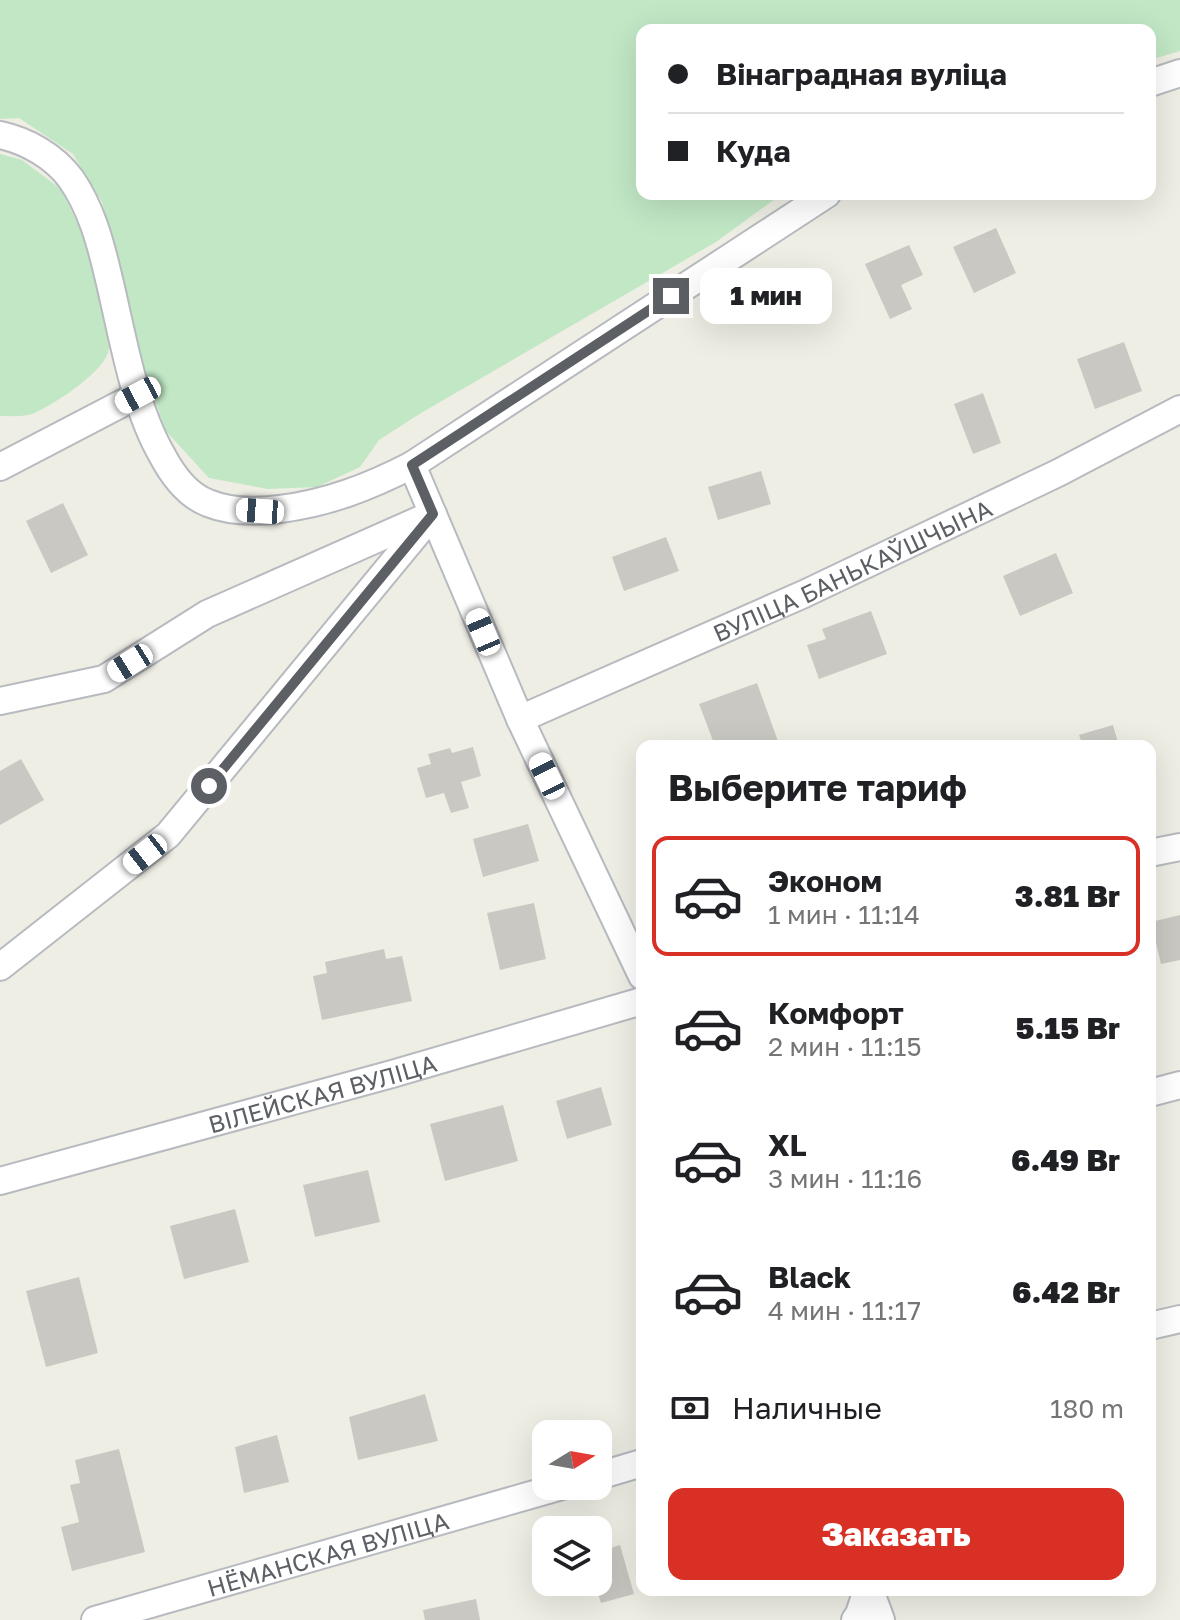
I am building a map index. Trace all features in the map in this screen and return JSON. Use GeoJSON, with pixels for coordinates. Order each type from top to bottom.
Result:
{"type":"FeatureCollection","features":[{"type":"Feature","properties":{"kind":"street"},"geometry":{"type":"LineString","coordinates":[[1156,81],[1180,73]]}},
{"type":"Feature","properties":{"kind":"street"},"geometry":{"type":"LineString","coordinates":[[0,135],[19,140],[49,156],[69,177],[88,208],[103,253],[138,395],[153,439],[170,471],[185,487],[206,502],[232,509],[260,511],[341,497],[412,465],[818,200]]}},
{"type":"Feature","properties":{"kind":"street"},"geometry":{"type":"LineString","coordinates":[[0,467],[138,395]]}},
{"type":"Feature","properties":{"kind":"street","name":"ВУЛІЦА БАНЬКАЎШЧЫНА"},"geometry":{"type":"LineString","coordinates":[[520,719],[804,594],[1058,473],[1180,409]]}},
{"type":"Feature","properties":{"kind":"street"},"geometry":{"type":"LineString","coordinates":[[412,465],[520,719],[636,963]]}},
{"type":"Feature","properties":{"kind":"street"},"geometry":{"type":"LineString","coordinates":[[0,701],[104,679],[207,614],[433,514]]}},
{"type":"Feature","properties":{"kind":"street"},"geometry":{"type":"LineString","coordinates":[[0,967],[168,835],[433,514]]}},
{"type":"Feature","properties":{"kind":"street"},"geometry":{"type":"LineString","coordinates":[[1156,852],[1180,847]]}},
{"type":"Feature","properties":{"kind":"street","name":"ВІЛЕЙСКАЯ ВУЛІЦА"},"geometry":{"type":"LineString","coordinates":[[0,1181],[392,1074],[636,1003]]}},
{"type":"Feature","properties":{"kind":"street"},"geometry":{"type":"LineString","coordinates":[[1156,1091],[1180,1085]]}},
{"type":"Feature","properties":{"kind":"street"},"geometry":{"type":"LineString","coordinates":[[1156,1325],[1180,1319]]}},
{"type":"Feature","properties":{"kind":"street"},"geometry":{"type":"LineString","coordinates":[[612,1472],[636,1465]]}},
{"type":"Feature","properties":{"kind":"street","name":"НЁМАНСКАЯ ВУЛІЦА"},"geometry":{"type":"LineString","coordinates":[[95,1620],[532,1495]]}},
{"type":"Feature","properties":{"kind":"street"},"geometry":{"type":"LineString","coordinates":[[855,1620],[866,1596]]}},
{"type":"Feature","properties":{"kind":"street"},"geometry":{"type":"LineString","coordinates":[[871,1596],[881,1620]]}},
{"type":"Feature","properties":{"kind":"green space"},"geometry":{"type":"Polygon","coordinates":[[[0,0],[1180,0],[1180,51],[1156,58],[1156,24],[636,24],[636,200],[774,200],[716,242],[421,413],[379,440],[360,467],[317,487],[268,489],[209,478],[165,430],[141,357],[102,202],[73,154],[19,118],[0,119],[0,0]]]}},
{"type":"Feature","properties":{"kind":"green space"},"geometry":{"type":"Polygon","coordinates":[[[0,154],[22,160],[61,189],[83,235],[110,342],[108,353],[95,372],[41,410],[21,416],[0,416],[0,154]]]}},
{"type":"Feature","properties":{"kind":"building"},"geometry":{"type":"Polygon","coordinates":[[[996,228],[1016,273],[974,293],[953,247],[996,228]]]}},
{"type":"Feature","properties":{"kind":"building"},"geometry":{"type":"Polygon","coordinates":[[[909,245],[923,275],[901,285],[912,309],[890,319],[865,264],[909,245]]]}},
{"type":"Feature","properties":{"kind":"building"},"geometry":{"type":"Polygon","coordinates":[[[1124,342],[1142,391],[1095,409],[1077,359],[1124,342]]]}},
{"type":"Feature","properties":{"kind":"building"},"geometry":{"type":"Polygon","coordinates":[[[983,393],[1001,443],[973,454],[954,404],[983,393]]]}},
{"type":"Feature","properties":{"kind":"building"},"geometry":{"type":"Polygon","coordinates":[[[761,471],[771,504],[718,520],[708,487],[761,471]]]}},
{"type":"Feature","properties":{"kind":"building"},"geometry":{"type":"Polygon","coordinates":[[[63,503],[88,555],[51,573],[26,521],[63,503]]]}},
{"type":"Feature","properties":{"kind":"building"},"geometry":{"type":"Polygon","coordinates":[[[666,537],[679,571],[624,591],[612,557],[666,537]]]}},
{"type":"Feature","properties":{"kind":"building"},"geometry":{"type":"Polygon","coordinates":[[[1056,553],[1073,593],[1020,616],[1003,576],[1056,553]]]}},
{"type":"Feature","properties":{"kind":"building"},"geometry":{"type":"Polygon","coordinates":[[[871,611],[887,654],[819,679],[807,645],[826,639],[822,629],[871,611]]]}},
{"type":"Feature","properties":{"kind":"building"},"geometry":{"type":"Polygon","coordinates":[[[757,683],[778,740],[713,740],[699,704],[757,683]]]}},
{"type":"Feature","properties":{"kind":"building"},"geometry":{"type":"Polygon","coordinates":[[[1113,725],[1117,740],[1081,740],[1079,735],[1113,725]]]}},
{"type":"Feature","properties":{"kind":"building"},"geometry":{"type":"Polygon","coordinates":[[[473,747],[481,776],[461,782],[469,808],[451,813],[444,793],[426,798],[417,768],[431,764],[428,754],[450,748],[452,753],[473,747]]]}},
{"type":"Feature","properties":{"kind":"building"},"geometry":{"type":"Polygon","coordinates":[[[21,759],[44,800],[0,825],[0,771],[21,759]]]}},
{"type":"Feature","properties":{"kind":"building"},"geometry":{"type":"Polygon","coordinates":[[[528,824],[539,861],[483,877],[473,839],[528,824]]]}},
{"type":"Feature","properties":{"kind":"building"},"geometry":{"type":"Polygon","coordinates":[[[534,903],[546,959],[500,970],[487,913],[534,903]]]}},
{"type":"Feature","properties":{"kind":"building"},"geometry":{"type":"Polygon","coordinates":[[[1180,915],[1180,960],[1161,964],[1156,943],[1156,921],[1180,915]]]}},
{"type":"Feature","properties":{"kind":"building"},"geometry":{"type":"Polygon","coordinates":[[[384,949],[386,959],[402,956],[412,1001],[322,1020],[313,976],[327,973],[325,962],[384,949]]]}},
{"type":"Feature","properties":{"kind":"building"},"geometry":{"type":"Polygon","coordinates":[[[601,1087],[612,1125],[567,1139],[556,1101],[601,1087]]]}},
{"type":"Feature","properties":{"kind":"building"},"geometry":{"type":"Polygon","coordinates":[[[503,1105],[518,1161],[445,1181],[430,1124],[503,1105]]]}},
{"type":"Feature","properties":{"kind":"building"},"geometry":{"type":"Polygon","coordinates":[[[368,1170],[380,1222],[315,1237],[303,1185],[368,1170]]]}},
{"type":"Feature","properties":{"kind":"building"},"geometry":{"type":"Polygon","coordinates":[[[235,1209],[249,1262],[184,1279],[170,1226],[235,1209]]]}},
{"type":"Feature","properties":{"kind":"building"},"geometry":{"type":"Polygon","coordinates":[[[79,1277],[98,1353],[46,1367],[26,1291],[79,1277]]]}},
{"type":"Feature","properties":{"kind":"building"},"geometry":{"type":"Polygon","coordinates":[[[425,1394],[438,1441],[358,1460],[349,1417],[425,1394]]]}},
{"type":"Feature","properties":{"kind":"building"},"geometry":{"type":"Polygon","coordinates":[[[277,1435],[289,1482],[244,1493],[235,1447],[277,1435]]]}},
{"type":"Feature","properties":{"kind":"building"},"geometry":{"type":"Polygon","coordinates":[[[119,1449],[145,1552],[72,1571],[61,1527],[79,1522],[70,1485],[80,1483],[75,1460],[119,1449]]]}},
{"type":"Feature","properties":{"kind":"building"},"geometry":{"type":"Polygon","coordinates":[[[620,1545],[634,1594],[601,1603],[599,1596],[612,1596],[612,1548],[620,1545]]]}},
{"type":"Feature","properties":{"kind":"building"},"geometry":{"type":"Polygon","coordinates":[[[476,1599],[480,1620],[425,1620],[423,1610],[476,1599]]]}},
{"type":"Feature","properties":{"kind":"route"},"geometry":{"type":"LineString","coordinates":[[209,786],[433,514],[412,465],[671,296]]}}]}
